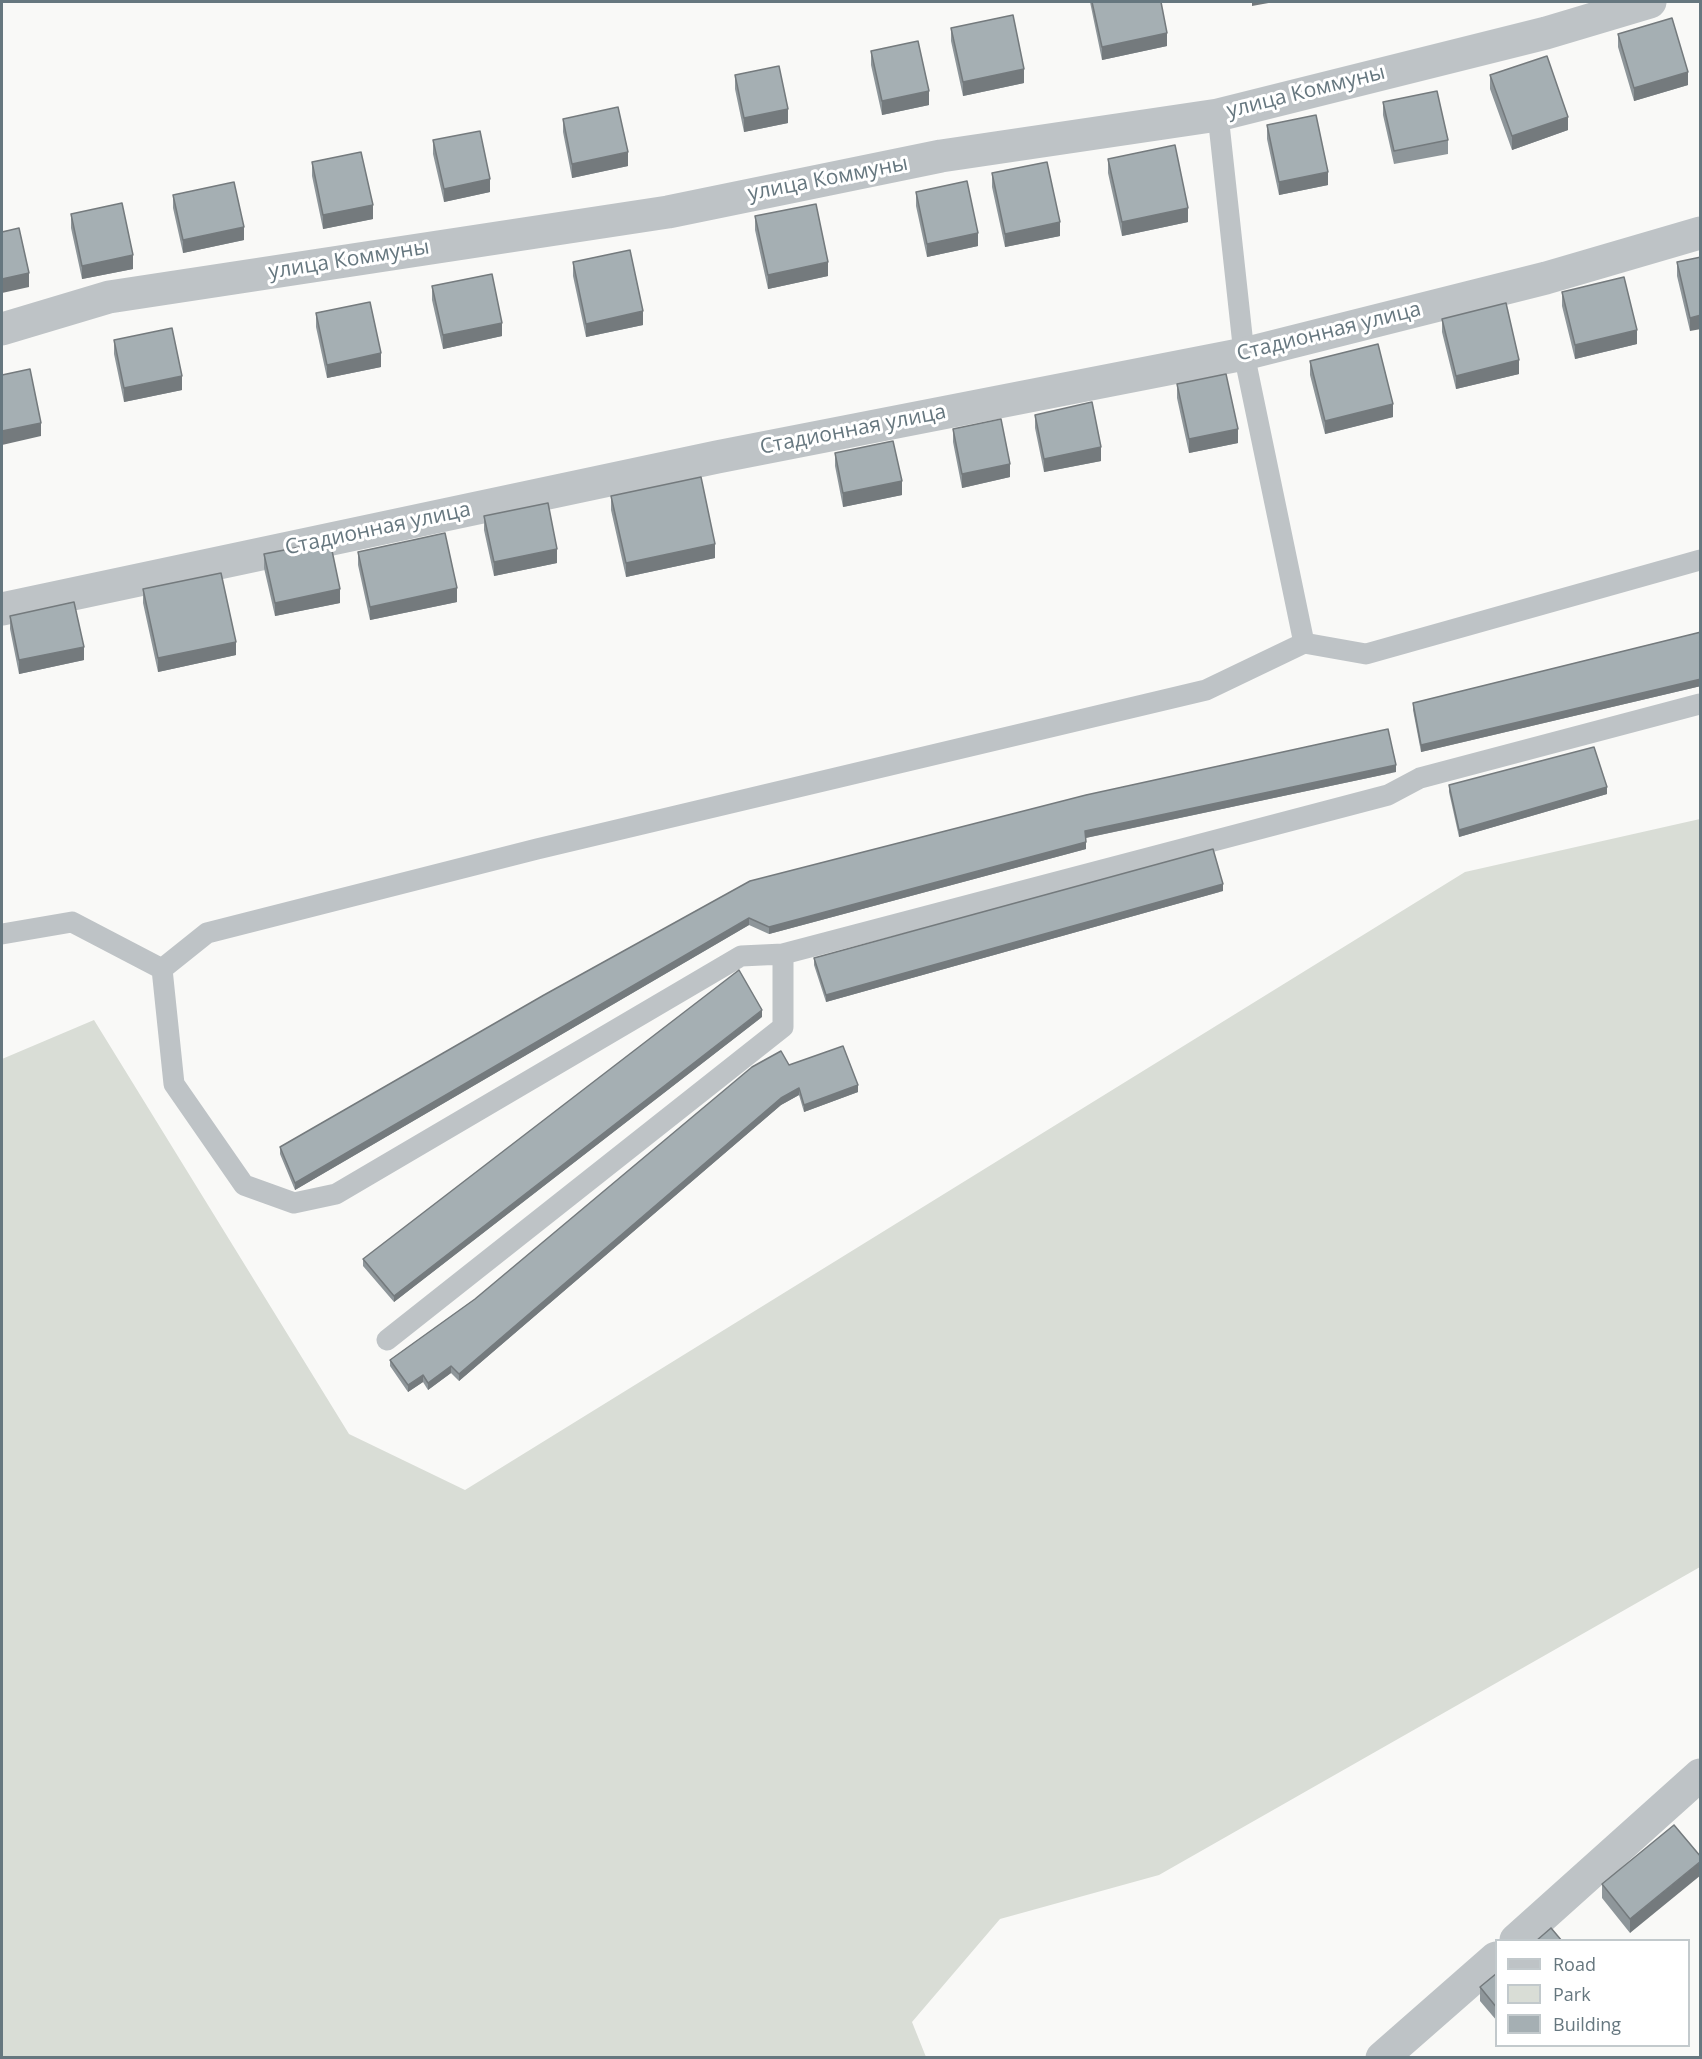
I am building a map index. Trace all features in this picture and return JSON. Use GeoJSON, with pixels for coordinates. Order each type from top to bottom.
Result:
{"type":"FeatureCollection","features":[{"type":"Feature","properties":{"kind":"street","name":"улица Коммуны"},"geometry":{"type":"LineString","coordinates":[[2,329],[110,297],[668,212],[941,156],[1218,115],[1546,33],[1650,2]]}},
{"type":"Feature","properties":{"kind":"street","name":"Стадионная улица"},"geometry":{"type":"LineString","coordinates":[[2,609],[705,460],[1244,354],[1546,278],[1701,233]]}},
{"type":"Feature","properties":{"kind":"street"},"geometry":{"type":"LineString","coordinates":[[1518,1939],[1701,1775]]}},
{"type":"Feature","properties":{"kind":"street"},"geometry":{"type":"LineString","coordinates":[[1382,2058],[1495,1960]]}},
{"type":"Feature","properties":{"kind":"lane"},"geometry":{"type":"LineString","coordinates":[[1218,115],[1244,354],[1304,643]]}},
{"type":"Feature","properties":{"kind":"lane"},"geometry":{"type":"LineString","coordinates":[[162,969],[207,933],[549,846],[1206,690],[1304,643],[1366,654],[1701,560]]}},
{"type":"Feature","properties":{"kind":"lane"},"geometry":{"type":"LineString","coordinates":[[162,969],[174,1084],[244,1185],[294,1203],[336,1194],[741,956],[783,954],[1388,795],[1420,778],[1701,704]]}},
{"type":"Feature","properties":{"kind":"lane"},"geometry":{"type":"LineString","coordinates":[[2,934],[72,922],[162,969]]}},
{"type":"Feature","properties":{"kind":"lane"},"geometry":{"type":"LineString","coordinates":[[387,1340],[783,1027],[783,954]]}},
{"type":"Feature","properties":{"kind":"green space"},"geometry":{"type":"Polygon","coordinates":[[[1700,819],[1700,1567],[1159,1875],[1000,1919],[912,2022],[926,2057],[2,2057],[2,1059],[94,1020],[349,1434],[465,1490],[1465,872],[1700,819]]]}},
{"type":"Feature","properties":{"kind":"building"},"geometry":{"type":"Polygon","coordinates":[[[1092,2],[1161,2],[1167,33],[1102,47],[1092,2]]]}},
{"type":"Feature","properties":{"kind":"building"},"geometry":{"type":"Polygon","coordinates":[[[1013,15],[1024,69],[963,82],[951,28],[1013,15]]]}},
{"type":"Feature","properties":{"kind":"building"},"geometry":{"type":"Polygon","coordinates":[[[1672,18],[1688,72],[1634,88],[1618,34],[1672,18]]]}},
{"type":"Feature","properties":{"kind":"building"},"geometry":{"type":"Polygon","coordinates":[[[918,41],[929,91],[882,101],[871,51],[918,41]]]}},
{"type":"Feature","properties":{"kind":"building"},"geometry":{"type":"Polygon","coordinates":[[[1547,56],[1568,117],[1512,136],[1490,75],[1547,56]]]}},
{"type":"Feature","properties":{"kind":"building"},"geometry":{"type":"Polygon","coordinates":[[[779,66],[788,109],[744,118],[735,75],[779,66]]]}},
{"type":"Feature","properties":{"kind":"building"},"geometry":{"type":"Polygon","coordinates":[[[1437,91],[1448,140],[1394,151],[1383,102],[1437,91]]]}},
{"type":"Feature","properties":{"kind":"building"},"geometry":{"type":"Polygon","coordinates":[[[618,107],[628,152],[572,164],[563,119],[618,107]]]}},
{"type":"Feature","properties":{"kind":"building"},"geometry":{"type":"Polygon","coordinates":[[[1316,115],[1328,172],[1279,182],[1267,125],[1316,115]]]}},
{"type":"Feature","properties":{"kind":"building"},"geometry":{"type":"Polygon","coordinates":[[[480,131],[490,179],[444,189],[433,140],[480,131]]]}},
{"type":"Feature","properties":{"kind":"building"},"geometry":{"type":"Polygon","coordinates":[[[1175,145],[1188,208],[1122,222],[1108,159],[1175,145]]]}},
{"type":"Feature","properties":{"kind":"building"},"geometry":{"type":"Polygon","coordinates":[[[361,152],[373,205],[323,215],[312,162],[361,152]]]}},
{"type":"Feature","properties":{"kind":"building"},"geometry":{"type":"Polygon","coordinates":[[[1047,162],[1060,222],[1005,234],[992,173],[1047,162]]]}},
{"type":"Feature","properties":{"kind":"building"},"geometry":{"type":"Polygon","coordinates":[[[967,181],[978,233],[927,244],[916,192],[967,181]]]}},
{"type":"Feature","properties":{"kind":"building"},"geometry":{"type":"Polygon","coordinates":[[[234,182],[244,227],[183,240],[173,195],[234,182]]]}},
{"type":"Feature","properties":{"kind":"building"},"geometry":{"type":"Polygon","coordinates":[[[122,203],[133,255],[82,266],[71,214],[122,203]]]}},
{"type":"Feature","properties":{"kind":"building"},"geometry":{"type":"Polygon","coordinates":[[[816,204],[828,262],[768,275],[755,216],[816,204]]]}},
{"type":"Feature","properties":{"kind":"building"},"geometry":{"type":"Polygon","coordinates":[[[19,228],[29,273],[2,279],[2,232],[19,228]]]}},
{"type":"Feature","properties":{"kind":"building"},"geometry":{"type":"Polygon","coordinates":[[[630,250],[643,311],[586,324],[573,262],[630,250]]]}},
{"type":"Feature","properties":{"kind":"building"},"geometry":{"type":"Polygon","coordinates":[[[1701,257],[1701,315],[1690,318],[1677,262],[1701,257]]]}},
{"type":"Feature","properties":{"kind":"building"},"geometry":{"type":"Polygon","coordinates":[[[492,274],[502,323],[443,335],[432,286],[492,274]]]}},
{"type":"Feature","properties":{"kind":"building"},"geometry":{"type":"Polygon","coordinates":[[[1624,277],[1637,330],[1575,345],[1562,292],[1624,277]]]}},
{"type":"Feature","properties":{"kind":"building"},"geometry":{"type":"Polygon","coordinates":[[[370,302],[381,353],[327,365],[316,313],[370,302]]]}},
{"type":"Feature","properties":{"kind":"building"},"geometry":{"type":"Polygon","coordinates":[[[1506,303],[1519,360],[1456,376],[1442,319],[1506,303]]]}},
{"type":"Feature","properties":{"kind":"building"},"geometry":{"type":"Polygon","coordinates":[[[172,328],[182,376],[124,388],[114,340],[172,328]]]}},
{"type":"Feature","properties":{"kind":"building"},"geometry":{"type":"Polygon","coordinates":[[[1378,344],[1393,404],[1325,421],[1310,361],[1378,344]]]}},
{"type":"Feature","properties":{"kind":"building"},"geometry":{"type":"Polygon","coordinates":[[[30,369],[41,423],[2,431],[2,375],[30,369]]]}},
{"type":"Feature","properties":{"kind":"building"},"geometry":{"type":"Polygon","coordinates":[[[1226,374],[1238,429],[1189,439],[1177,384],[1226,374]]]}},
{"type":"Feature","properties":{"kind":"building"},"geometry":{"type":"Polygon","coordinates":[[[1092,402],[1101,447],[1044,459],[1035,415],[1092,402]]]}},
{"type":"Feature","properties":{"kind":"building"},"geometry":{"type":"Polygon","coordinates":[[[1001,419],[1010,464],[962,474],[953,429],[1001,419]]]}},
{"type":"Feature","properties":{"kind":"building"},"geometry":{"type":"Polygon","coordinates":[[[893,441],[902,481],[843,493],[835,453],[893,441]]]}},
{"type":"Feature","properties":{"kind":"building"},"geometry":{"type":"Polygon","coordinates":[[[701,477],[715,544],[626,563],[611,496],[701,477]]]}},
{"type":"Feature","properties":{"kind":"building"},"geometry":{"type":"Polygon","coordinates":[[[548,503],[557,549],[494,562],[484,516],[548,503]]]}},
{"type":"Feature","properties":{"kind":"building"},"geometry":{"type":"Polygon","coordinates":[[[445,533],[457,588],[370,607],[358,552],[445,533]]]}},
{"type":"Feature","properties":{"kind":"building"},"geometry":{"type":"Polygon","coordinates":[[[330,541],[340,589],[275,603],[264,554],[330,541]]]}},
{"type":"Feature","properties":{"kind":"building"},"geometry":{"type":"Polygon","coordinates":[[[221,573],[236,642],[158,658],[143,589],[221,573]]]}},
{"type":"Feature","properties":{"kind":"building"},"geometry":{"type":"Polygon","coordinates":[[[74,602],[84,647],[19,660],[10,616],[74,602]]]}},
{"type":"Feature","properties":{"kind":"building"},"geometry":{"type":"Polygon","coordinates":[[[1701,632],[1701,679],[1421,745],[1413,703],[1701,632]]]}},
{"type":"Feature","properties":{"kind":"building"},"geometry":{"type":"Polygon","coordinates":[[[1388,729],[1396,765],[1085,831],[1086,842],[769,927],[749,918],[295,1183],[280,1147],[544,995],[750,881],[1086,795],[1388,729]]]}},
{"type":"Feature","properties":{"kind":"building"},"geometry":{"type":"Polygon","coordinates":[[[1594,747],[1607,787],[1459,830],[1449,785],[1594,747]]]}},
{"type":"Feature","properties":{"kind":"building"},"geometry":{"type":"Polygon","coordinates":[[[1213,849],[1223,884],[826,995],[814,958],[1213,849]]]}},
{"type":"Feature","properties":{"kind":"building"},"geometry":{"type":"Polygon","coordinates":[[[739,970],[762,1010],[394,1296],[363,1259],[739,970]]]}},
{"type":"Feature","properties":{"kind":"building"},"geometry":{"type":"Polygon","coordinates":[[[843,1046],[858,1085],[804,1105],[799,1088],[781,1098],[459,1374],[451,1366],[428,1383],[423,1375],[408,1385],[390,1360],[475,1299],[752,1067],[781,1051],[789,1065],[843,1046]]]}},
{"type":"Feature","properties":{"kind":"building"},"geometry":{"type":"Polygon","coordinates":[[[1674,1825],[1701,1857],[1701,1861],[1630,1919],[1602,1884],[1674,1825]]]}},
{"type":"Feature","properties":{"kind":"building"},"geometry":{"type":"Polygon","coordinates":[[[1551,1928],[1560,1939],[1538,1939],[1551,1928]]]}},
{"type":"Feature","properties":{"kind":"building"},"geometry":{"type":"Polygon","coordinates":[[[1495,1975],[1495,2006],[1480,1987],[1495,1975]]]}}]}
